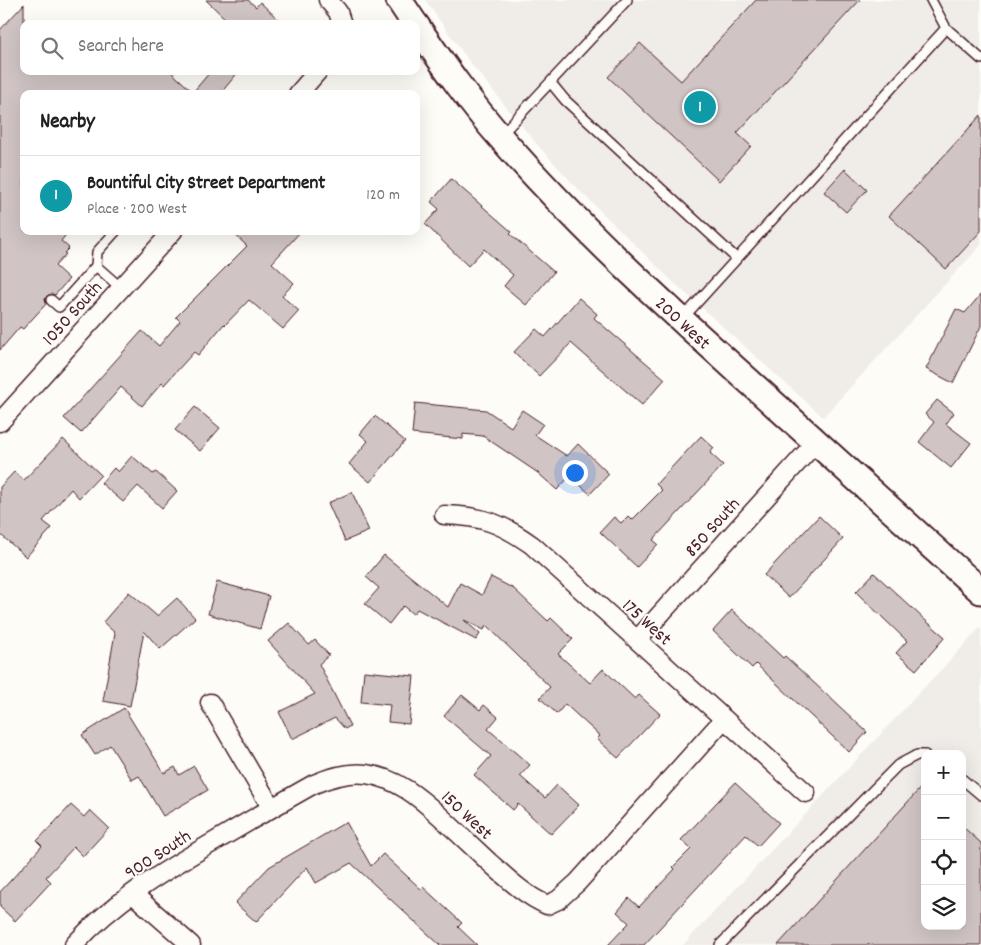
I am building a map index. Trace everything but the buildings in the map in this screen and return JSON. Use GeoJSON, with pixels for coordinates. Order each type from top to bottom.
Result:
{"type":"FeatureCollection","features":[{"type":"Feature","properties":{"kind":"main road","name":"200 West"},"geometry":{"type":"LineString","coordinates":[[399,0],[413,20]]}},
{"type":"Feature","properties":{"kind":"main road","name":"200 West"},"geometry":{"type":"LineString","coordinates":[[420,31],[500,137],[556,199],[629,272],[981,591]]}},
{"type":"Feature","properties":{"kind":"street"},"geometry":{"type":"LineString","coordinates":[[328,0],[338,12],[341,20]]}},
{"type":"Feature","properties":{"kind":"street"},"geometry":{"type":"LineString","coordinates":[[301,90],[315,75]]}},
{"type":"Feature","properties":{"kind":"street","name":"1050 South"},"geometry":{"type":"LineString","coordinates":[[0,422],[169,235]]}},
{"type":"Feature","properties":{"kind":"street","name":"850 South"},"geometry":{"type":"LineString","coordinates":[[637,640],[816,442]]}},
{"type":"Feature","properties":{"kind":"street","name":"175 West"},"geometry":{"type":"LineString","coordinates":[[444,515],[470,516],[494,522],[532,544],[806,793]]}},
{"type":"Feature","properties":{"kind":"street"},"geometry":{"type":"LineString","coordinates":[[210,703],[271,807]]}},
{"type":"Feature","properties":{"kind":"street","name":"150 West"},"geometry":{"type":"LineString","coordinates":[[352,774],[366,774],[379,777],[415,794],[515,886],[547,905],[558,900],[578,882],[724,719]]}},
{"type":"Feature","properties":{"kind":"street","name":"900 South"},"geometry":{"type":"LineString","coordinates":[[74,945],[113,907],[176,864],[271,807],[314,784],[352,774]]}},
{"type":"Feature","properties":{"kind":"street"},"geometry":{"type":"LineString","coordinates":[[133,894],[191,945]]}},
{"type":"Feature","properties":{"kind":"lane"},"geometry":{"type":"LineString","coordinates":[[500,137],[627,0]]}},
{"type":"Feature","properties":{"kind":"lane"},"geometry":{"type":"LineString","coordinates":[[932,0],[946,28],[981,59]]}},
{"type":"Feature","properties":{"kind":"lane"},"geometry":{"type":"LineString","coordinates":[[681,320],[946,28]]}},
{"type":"Feature","properties":{"kind":"lane"},"geometry":{"type":"LineString","coordinates":[[551,84],[565,100],[736,258]]}},
{"type":"Feature","properties":{"kind":"lane"},"geometry":{"type":"LineString","coordinates":[[50,300],[59,307],[96,266],[97,252],[112,235]]}},
{"type":"Feature","properties":{"kind":"lane"},"geometry":{"type":"LineString","coordinates":[[96,266],[121,288]]}},
{"type":"Feature","properties":{"kind":"lane"},"geometry":{"type":"LineString","coordinates":[[720,945],[898,765],[917,755],[921,755]]}},
{"type":"Feature","properties":{"kind":"lane"},"geometry":{"type":"LineString","coordinates":[[966,782],[981,795]]}},
{"type":"Feature","properties":{"kind":"shaded area"},"geometry":{"type":"Polygon","coordinates":[[[425,0],[981,0],[981,245],[823,417],[670,279],[574,185],[535,142],[469,61],[425,0]]]}},
{"type":"Feature","properties":{"kind":"shaded area"},"geometry":{"type":"Polygon","coordinates":[[[981,627],[981,945],[683,945],[981,627]]]}},
{"type":"Feature","properties":{"kind":"place","name":"Bountiful City Street Department"},"geometry":{"type":"Point","coordinates":[700,107]}}]}
